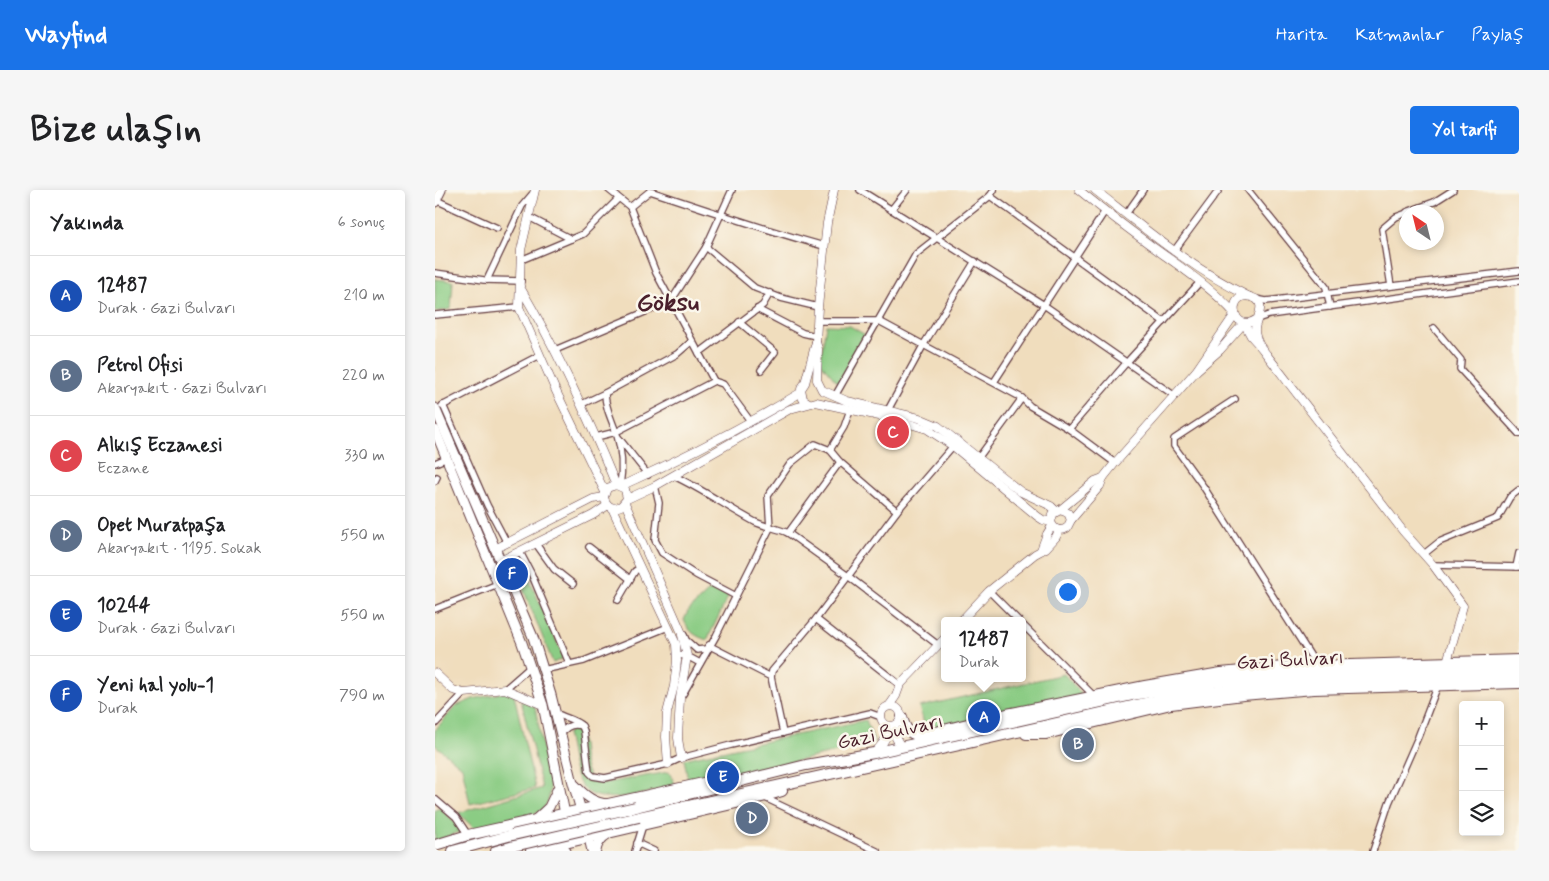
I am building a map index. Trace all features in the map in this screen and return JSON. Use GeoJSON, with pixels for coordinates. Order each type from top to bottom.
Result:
{"type":"FeatureCollection","features":[{"type":"Feature","properties":{"kind":"highway"},"geometry":{"type":"LineString","coordinates":[[901,714],[905,729],[910,734],[920,736],[1007,714],[1221,673],[1317,666],[1519,660]]}},
{"type":"Feature","properties":{"kind":"highway","name":"Gazi Bulvarı"},"geometry":{"type":"LineString","coordinates":[[639,816],[806,765],[874,753],[1132,696],[1213,682],[1278,675],[1519,668]]}},
{"type":"Feature","properties":{"kind":"highway"},"geometry":{"type":"LineString","coordinates":[[1438,682],[1519,676]]}},
{"type":"Feature","properties":{"kind":"highway"},"geometry":{"type":"LineString","coordinates":[[1438,682],[1519,683]]}},
{"type":"Feature","properties":{"kind":"highway","name":"Gazi Bulvarı"},"geometry":{"type":"LineString","coordinates":[[453,851],[639,816],[1002,735],[1046,734],[1171,704],[1314,689],[1438,682]]}},
{"type":"Feature","properties":{"kind":"highway"},"geometry":{"type":"LineString","coordinates":[[435,845],[469,835],[768,769],[806,765]]}},
{"type":"Feature","properties":{"kind":"highway"},"geometry":{"type":"LineString","coordinates":[[532,851],[551,847],[570,848],[589,838],[620,831],[639,816],[762,797],[857,768]]}},
{"type":"Feature","properties":{"kind":"highway"},"geometry":{"type":"LineString","coordinates":[[615,804],[601,813],[600,818],[604,826],[609,830],[620,831]]}},
{"type":"Feature","properties":{"kind":"highway"},"geometry":{"type":"LineString","coordinates":[[532,851],[545,844],[551,834],[547,824],[537,820]]}},
{"type":"Feature","properties":{"kind":"highway","name":"Gazi Bulvarı"},"geometry":{"type":"LineString","coordinates":[[496,851],[513,841]]}},
{"type":"Feature","properties":{"kind":"main road"},"geometry":{"type":"LineString","coordinates":[[435,201],[441,190]]}},
{"type":"Feature","properties":{"kind":"main road"},"geometry":{"type":"LineString","coordinates":[[438,407],[495,549],[533,637],[582,811],[591,851]]}},
{"type":"Feature","properties":{"kind":"main road"},"geometry":{"type":"LineString","coordinates":[[435,430],[498,584],[543,705],[570,848]]}},
{"type":"Feature","properties":{"kind":"main road"},"geometry":{"type":"LineString","coordinates":[[573,783],[584,795],[591,799],[600,803],[615,804]]}},
{"type":"Feature","properties":{"kind":"main road"},"geometry":{"type":"LineString","coordinates":[[537,820],[549,807],[559,785]]}},
{"type":"Feature","properties":{"kind":"main road"},"geometry":{"type":"LineString","coordinates":[[596,851],[599,842],[610,833]]}},
{"type":"Feature","properties":{"kind":"street"},"geometry":{"type":"LineString","coordinates":[[535,190],[521,250],[519,307],[604,494],[676,644],[677,655],[674,686],[667,713],[668,764]]}},
{"type":"Feature","properties":{"kind":"street"},"geometry":{"type":"LineString","coordinates":[[487,280],[522,206],[535,190]]}},
{"type":"Feature","properties":{"kind":"street"},"geometry":{"type":"LineString","coordinates":[[609,190],[630,207],[656,273],[714,382]]}},
{"type":"Feature","properties":{"kind":"street"},"geometry":{"type":"LineString","coordinates":[[555,350],[671,301],[706,247],[732,190]]}},
{"type":"Feature","properties":{"kind":"street"},"geometry":{"type":"LineString","coordinates":[[495,549],[604,494],[607,488],[619,486],[648,475],[751,422],[800,393],[805,383],[816,339],[824,246],[834,190]]}},
{"type":"Feature","properties":{"kind":"street"},"geometry":{"type":"LineString","coordinates":[[860,190],[1043,305],[1175,396]]}},
{"type":"Feature","properties":{"kind":"street"},"geometry":{"type":"LineString","coordinates":[[891,210],[907,190]]}},
{"type":"Feature","properties":{"kind":"street"},"geometry":{"type":"LineString","coordinates":[[835,396],[916,254],[990,196],[994,190]]}},
{"type":"Feature","properties":{"kind":"street"},"geometry":{"type":"LineString","coordinates":[[1079,190],[1199,282],[1225,303],[1240,321],[1244,323],[1251,336],[1403,531],[1433,565],[1463,606],[1447,662]]}},
{"type":"Feature","properties":{"kind":"street"},"geometry":{"type":"LineString","coordinates":[[1095,190],[1173,251],[1223,284],[1248,296],[1266,301],[1519,271]]}},
{"type":"Feature","properties":{"kind":"street"},"geometry":{"type":"LineString","coordinates":[[1126,214],[1143,190]]}},
{"type":"Feature","properties":{"kind":"street"},"geometry":{"type":"LineString","coordinates":[[1173,251],[1219,190]]}},
{"type":"Feature","properties":{"kind":"street"},"geometry":{"type":"LineString","coordinates":[[1249,190],[1326,287],[1330,307]]}},
{"type":"Feature","properties":{"kind":"street"},"geometry":{"type":"LineString","coordinates":[[1427,205],[1453,190]]}},
{"type":"Feature","properties":{"kind":"street"},"geometry":{"type":"LineString","coordinates":[[630,207],[650,191],[771,232],[824,246]]}},
{"type":"Feature","properties":{"kind":"street"},"geometry":{"type":"LineString","coordinates":[[990,196],[1164,322]]}},
{"type":"Feature","properties":{"kind":"street"},"geometry":{"type":"LineString","coordinates":[[521,260],[583,234],[618,199]]}},
{"type":"Feature","properties":{"kind":"street"},"geometry":{"type":"LineString","coordinates":[[435,201],[497,228]]}},
{"type":"Feature","properties":{"kind":"street"},"geometry":{"type":"LineString","coordinates":[[994,382],[1105,211]]}},
{"type":"Feature","properties":{"kind":"street"},"geometry":{"type":"LineString","coordinates":[[1391,286],[1382,229],[1399,216]]}},
{"type":"Feature","properties":{"kind":"street"},"geometry":{"type":"LineString","coordinates":[[529,217],[571,239]]}},
{"type":"Feature","properties":{"kind":"street"},"geometry":{"type":"LineString","coordinates":[[706,247],[755,288],[818,307]]}},
{"type":"Feature","properties":{"kind":"street"},"geometry":{"type":"LineString","coordinates":[[888,410],[924,344],[975,261]]}},
{"type":"Feature","properties":{"kind":"street"},"geometry":{"type":"LineString","coordinates":[[435,273],[520,284]]}},
{"type":"Feature","properties":{"kind":"street"},"geometry":{"type":"LineString","coordinates":[[1196,371],[1220,350],[1244,323],[1249,323],[1269,315],[1519,281]]}},
{"type":"Feature","properties":{"kind":"street"},"geometry":{"type":"LineString","coordinates":[[1069,429],[1199,282]]}},
{"type":"Feature","properties":{"kind":"street"},"geometry":{"type":"LineString","coordinates":[[520,284],[582,404],[619,486],[627,494],[626,501],[681,631],[686,640],[697,650],[706,649],[711,644]]}},
{"type":"Feature","properties":{"kind":"street"},"geometry":{"type":"LineString","coordinates":[[699,353],[763,305],[771,294]]}},
{"type":"Feature","properties":{"kind":"street"},"geometry":{"type":"LineString","coordinates":[[800,393],[803,399],[812,402],[927,429],[953,446],[1037,516],[1054,526],[1067,528],[1071,520],[1100,486],[1103,478],[1115,463],[1196,371],[1235,314],[1237,302],[1248,296]]}},
{"type":"Feature","properties":{"kind":"street"},"geometry":{"type":"LineString","coordinates":[[1256,299],[1261,311],[1255,331],[1260,346]]}},
{"type":"Feature","properties":{"kind":"street"},"geometry":{"type":"LineString","coordinates":[[435,316],[519,307]]}},
{"type":"Feature","properties":{"kind":"street"},"geometry":{"type":"LineString","coordinates":[[757,309],[816,339]]}},
{"type":"Feature","properties":{"kind":"street"},"geometry":{"type":"LineString","coordinates":[[817,321],[879,320],[1022,398],[1030,406],[1069,429],[1115,463]]}},
{"type":"Feature","properties":{"kind":"street"},"geometry":{"type":"LineString","coordinates":[[739,322],[775,352],[761,370]]}},
{"type":"Feature","properties":{"kind":"street"},"geometry":{"type":"LineString","coordinates":[[1434,328],[1461,360],[1460,369],[1519,434]]}},
{"type":"Feature","properties":{"kind":"street"},"geometry":{"type":"LineString","coordinates":[[500,561],[610,506],[621,506],[626,501],[674,476],[790,409],[821,397],[816,339]]}},
{"type":"Feature","properties":{"kind":"street"},"geometry":{"type":"LineString","coordinates":[[582,404],[677,354],[692,340]]}},
{"type":"Feature","properties":{"kind":"street"},"geometry":{"type":"LineString","coordinates":[[507,543],[438,407],[540,355]]}},
{"type":"Feature","properties":{"kind":"street"},"geometry":{"type":"LineString","coordinates":[[805,383],[811,381],[847,401],[919,418],[938,426],[1021,492],[1058,511],[1068,513],[1071,520]]}},
{"type":"Feature","properties":{"kind":"street"},"geometry":{"type":"LineString","coordinates":[[596,437],[617,434],[714,382],[723,384],[751,422]]}},
{"type":"Feature","properties":{"kind":"street"},"geometry":{"type":"LineString","coordinates":[[605,393],[605,404],[617,434],[623,466],[619,486]]}},
{"type":"Feature","properties":{"kind":"street"},"geometry":{"type":"LineString","coordinates":[[979,457],[1022,398]]}},
{"type":"Feature","properties":{"kind":"street"},"geometry":{"type":"LineString","coordinates":[[1235,399],[1174,439],[1174,446],[1203,486],[1317,666]]}},
{"type":"Feature","properties":{"kind":"street"},"geometry":{"type":"LineString","coordinates":[[830,450],[850,410]]}},
{"type":"Feature","properties":{"kind":"street"},"geometry":{"type":"LineString","coordinates":[[617,434],[648,475]]}},
{"type":"Feature","properties":{"kind":"street"},"geometry":{"type":"LineString","coordinates":[[680,698],[711,644],[770,528],[768,496],[790,464],[815,444],[830,450],[840,462],[897,511]]}},
{"type":"Feature","properties":{"kind":"street"},"geometry":{"type":"LineString","coordinates":[[783,733],[771,677],[772,671],[816,619],[897,511],[953,446]]}},
{"type":"Feature","properties":{"kind":"street"},"geometry":{"type":"LineString","coordinates":[[435,463],[447,458]]}},
{"type":"Feature","properties":{"kind":"street"},"geometry":{"type":"LineString","coordinates":[[787,533],[840,462]]}},
{"type":"Feature","properties":{"kind":"street"},"geometry":{"type":"LineString","coordinates":[[674,476],[756,522],[770,528],[778,528],[787,533],[848,576],[938,646]]}},
{"type":"Feature","properties":{"kind":"street"},"geometry":{"type":"LineString","coordinates":[[1054,526],[1051,518],[1058,511],[1095,481],[1103,478]]}},
{"type":"Feature","properties":{"kind":"street"},"geometry":{"type":"LineString","coordinates":[[655,486],[659,503],[655,540],[662,553],[736,596]]}},
{"type":"Feature","properties":{"kind":"street"},"geometry":{"type":"LineString","coordinates":[[1424,554],[1439,542],[1498,518],[1510,497],[1519,490]]}},
{"type":"Feature","properties":{"kind":"street"},"geometry":{"type":"LineString","coordinates":[[965,617],[989,591],[1041,550],[1047,534],[1054,526]]}},
{"type":"Feature","properties":{"kind":"street"},"geometry":{"type":"LineString","coordinates":[[536,544],[554,569],[573,584]]}},
{"type":"Feature","properties":{"kind":"street"},"geometry":{"type":"LineString","coordinates":[[589,547],[630,579]]}},
{"type":"Feature","properties":{"kind":"street"},"geometry":{"type":"LineString","coordinates":[[520,552],[569,664]]}},
{"type":"Feature","properties":{"kind":"street"},"geometry":{"type":"LineString","coordinates":[[1433,565],[1518,567],[1519,553]]}},
{"type":"Feature","properties":{"kind":"street"},"geometry":{"type":"LineString","coordinates":[[617,600],[635,571],[640,568]]}},
{"type":"Feature","properties":{"kind":"street"},"geometry":{"type":"LineString","coordinates":[[435,609],[498,584]]}},
{"type":"Feature","properties":{"kind":"street"},"geometry":{"type":"LineString","coordinates":[[989,591],[1015,617]]}},
{"type":"Feature","properties":{"kind":"street"},"geometry":{"type":"LineString","coordinates":[[816,619],[900,685]]}},
{"type":"Feature","properties":{"kind":"street"},"geometry":{"type":"LineString","coordinates":[[543,670],[584,661],[668,627]]}},
{"type":"Feature","properties":{"kind":"street"},"geometry":{"type":"LineString","coordinates":[[1026,628],[1094,696]]}},
{"type":"Feature","properties":{"kind":"street"},"geometry":{"type":"LineString","coordinates":[[681,631],[687,656],[680,698],[678,738],[681,758]]}},
{"type":"Feature","properties":{"kind":"street"},"geometry":{"type":"LineString","coordinates":[[874,753],[883,745],[886,739],[886,724],[883,710],[889,706],[896,696],[900,685],[941,643]]}},
{"type":"Feature","properties":{"kind":"street"},"geometry":{"type":"LineString","coordinates":[[711,644],[771,677]]}},
{"type":"Feature","properties":{"kind":"street"},"geometry":{"type":"LineString","coordinates":[[677,655],[687,656],[700,663]]}},
{"type":"Feature","properties":{"kind":"street"},"geometry":{"type":"LineString","coordinates":[[505,689],[529,668]]}},
{"type":"Feature","properties":{"kind":"street"},"geometry":{"type":"LineString","coordinates":[[435,674],[453,690],[464,693],[505,689],[543,705]]}},
{"type":"Feature","properties":{"kind":"street"},"geometry":{"type":"LineString","coordinates":[[1373,851],[1389,803],[1438,682]]}},
{"type":"Feature","properties":{"kind":"street"},"geometry":{"type":"LineString","coordinates":[[435,724],[464,693]]}},
{"type":"Feature","properties":{"kind":"street"},"geometry":{"type":"LineString","coordinates":[[886,724],[899,723],[901,714],[896,702],[896,696]]}},
{"type":"Feature","properties":{"kind":"street"},"geometry":{"type":"LineString","coordinates":[[889,706],[895,707],[901,714]]}},
{"type":"Feature","properties":{"kind":"street"},"geometry":{"type":"LineString","coordinates":[[555,713],[578,722],[582,726],[589,772],[593,776],[605,778],[870,713],[886,724],[901,747]]}},
{"type":"Feature","properties":{"kind":"street"},"geometry":{"type":"LineString","coordinates":[[561,734],[564,728],[568,726],[582,726]]}},
{"type":"Feature","properties":{"kind":"street"},"geometry":{"type":"LineString","coordinates":[[762,797],[877,851]]}},
{"type":"Feature","properties":{"kind":"street"},"geometry":{"type":"LineString","coordinates":[[435,799],[438,805],[456,817],[469,835]]}},
{"type":"Feature","properties":{"kind":"street"},"geometry":{"type":"LineString","coordinates":[[635,851],[639,816]]}},
{"type":"Feature","properties":{"kind":"street"},"geometry":{"type":"LineString","coordinates":[[637,843],[654,851]]}},
{"type":"Feature","properties":{"kind":"green space"},"geometry":{"type":"Polygon","coordinates":[[[435,279],[453,281],[451,309],[435,312],[435,279]]]}},
{"type":"Feature","properties":{"kind":"green space"},"geometry":{"type":"Polygon","coordinates":[[[826,325],[850,326],[867,336],[841,387],[820,362],[826,325]]]}},
{"type":"Feature","properties":{"kind":"green space"},"geometry":{"type":"Polygon","coordinates":[[[522,563],[564,658],[553,663],[514,566],[522,563]]]}},
{"type":"Feature","properties":{"kind":"green space"},"geometry":{"type":"Polygon","coordinates":[[[713,587],[729,595],[707,640],[693,633],[684,620],[688,611],[713,587]]]}},
{"type":"Feature","properties":{"kind":"green space"},"geometry":{"type":"Polygon","coordinates":[[[1064,674],[1084,697],[926,730],[919,707],[1064,674]]]}},
{"type":"Feature","properties":{"kind":"green space"},"geometry":{"type":"Polygon","coordinates":[[[505,692],[514,694],[535,788],[470,804],[462,767],[435,745],[435,730],[456,706],[473,699],[505,692]]]}},
{"type":"Feature","properties":{"kind":"green space"},"geometry":{"type":"Polygon","coordinates":[[[521,700],[535,707],[550,785],[548,800],[544,808],[531,816],[476,830],[458,813],[542,788],[521,700]]]}},
{"type":"Feature","properties":{"kind":"green space"},"geometry":{"type":"Polygon","coordinates":[[[866,720],[875,743],[742,774],[738,772],[701,781],[688,780],[684,759],[866,720]]]}},
{"type":"Feature","properties":{"kind":"green space"},"geometry":{"type":"Polygon","coordinates":[[[571,730],[577,730],[580,736],[586,769],[594,782],[605,783],[669,772],[676,786],[612,798],[588,792],[581,785],[574,767],[567,734],[571,730]]]}},
{"type":"Feature","properties":{"kind":"green space"},"geometry":{"type":"Polygon","coordinates":[[[441,808],[462,831],[435,841],[435,810],[441,808]]]}},
{"type":"Feature","properties":{"kind":"place","name":"Alkış Eczanesi"},"geometry":{"type":"Point","coordinates":[893,432]}},
{"type":"Feature","properties":{"kind":"place","name":"Yeni hal yolu-1"},"geometry":{"type":"Point","coordinates":[512,574]}},
{"type":"Feature","properties":{"kind":"place","name":"12487"},"geometry":{"type":"Point","coordinates":[984,717]}},
{"type":"Feature","properties":{"kind":"place","name":"Petrol Ofisi"},"geometry":{"type":"Point","coordinates":[1078,744]}},
{"type":"Feature","properties":{"kind":"place","name":"10244"},"geometry":{"type":"Point","coordinates":[723,777]}},
{"type":"Feature","properties":{"kind":"place","name":"Opet Muratpaşa"},"geometry":{"type":"Point","coordinates":[752,818]}},
{"type":"Feature","properties":{"kind":"district","name":"Göksu"},"geometry":{"type":"Point","coordinates":[668,301]}}]}
